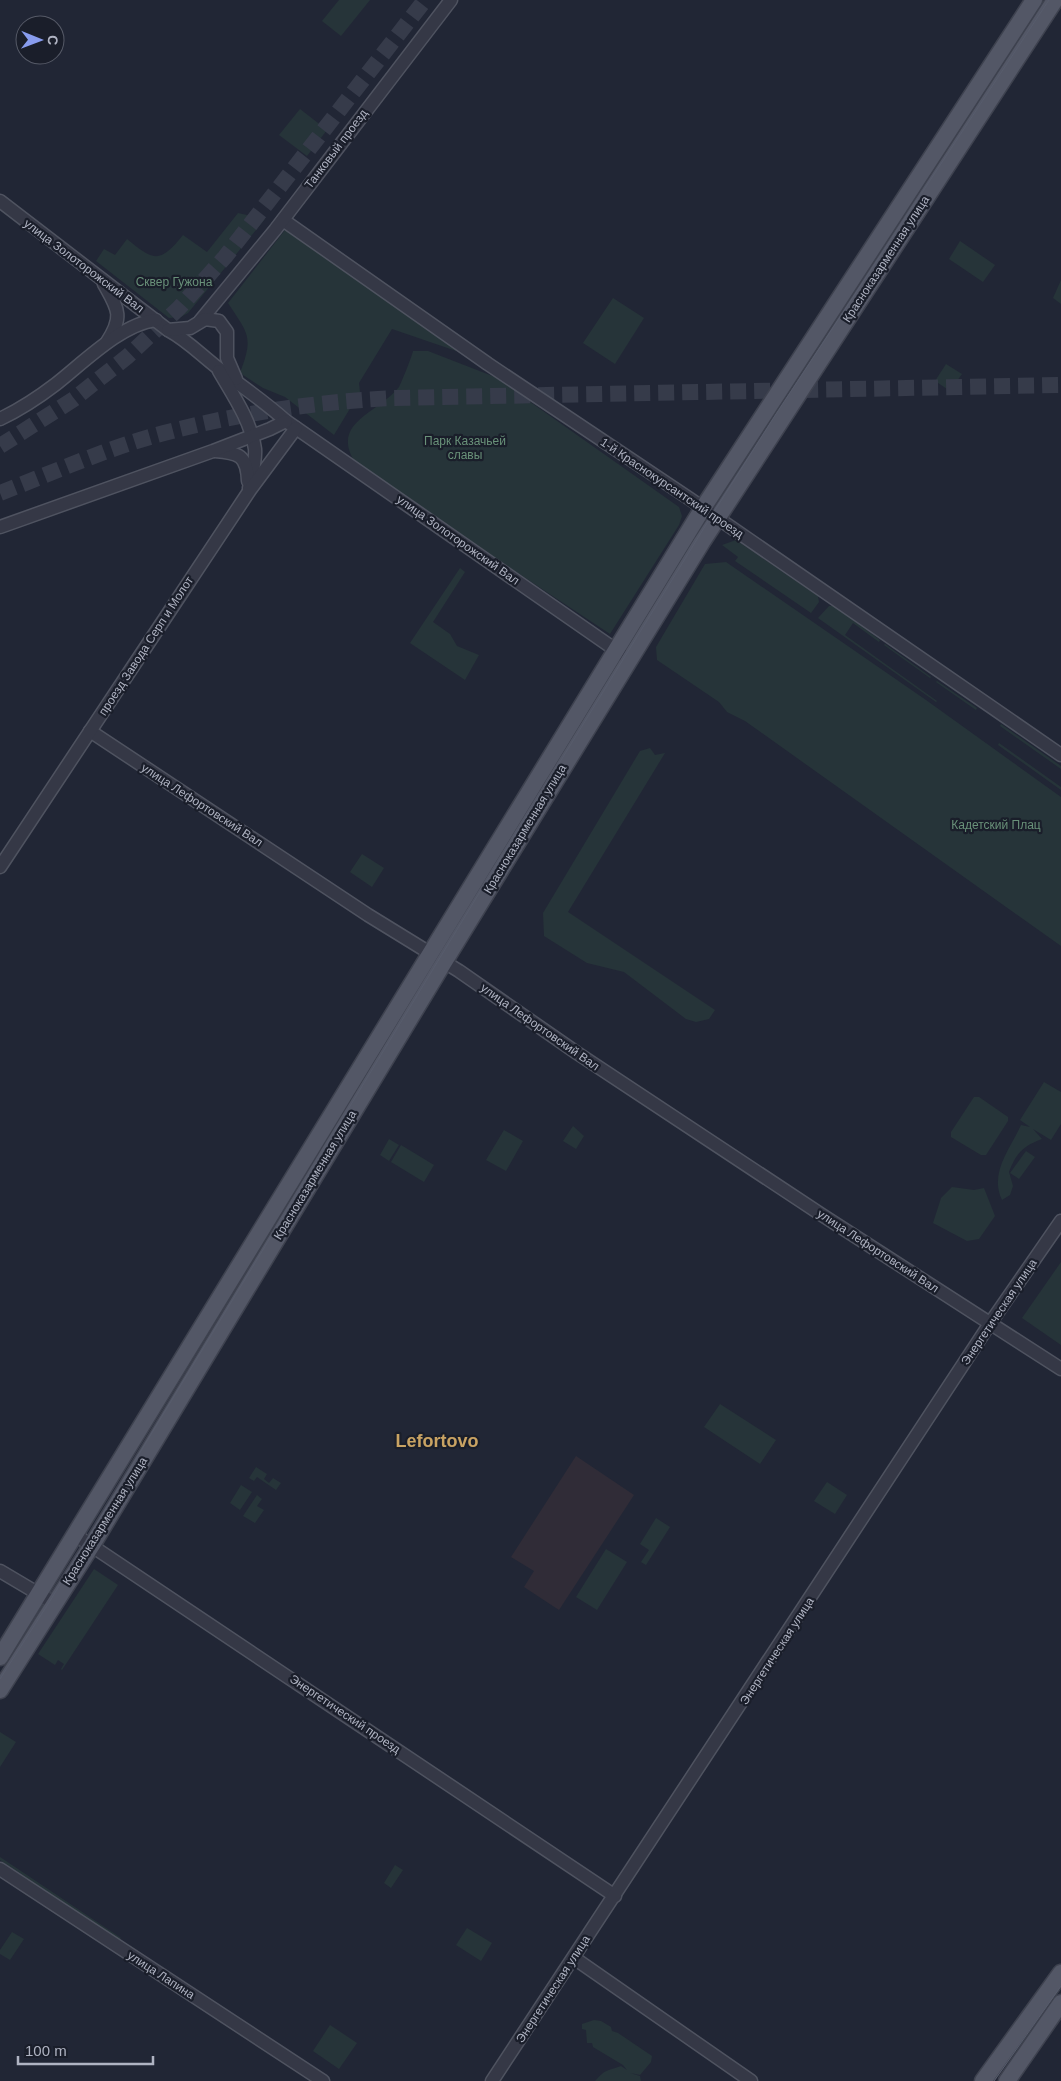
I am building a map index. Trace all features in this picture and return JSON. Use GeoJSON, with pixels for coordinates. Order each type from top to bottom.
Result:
{"type":"FeatureCollection","features":[{"type":"Feature","properties":{"kind":"main road","name":"Красноказарменная улица"},"geometry":{"type":"LineString","coordinates":[[0,1657],[74,1534],[437,957],[623,655],[703,508],[1034,0]]}},
{"type":"Feature","properties":{"kind":"main road","name":"Красноказарменная улица"},"geometry":{"type":"LineString","coordinates":[[623,655],[718,518],[1055,0]]}},
{"type":"Feature","properties":{"kind":"main road","name":"Красноказарменная улица"},"geometry":{"type":"LineString","coordinates":[[0,1690],[92,1545],[437,957]]}},
{"type":"Feature","properties":{"kind":"main road"},"geometry":{"type":"LineString","coordinates":[[983,2081],[1061,1973]]}},
{"type":"Feature","properties":{"kind":"main road"},"geometry":{"type":"LineString","coordinates":[[1007,2081],[1061,2003]]}},
{"type":"Feature","properties":{"kind":"street","name":"Танковый проезд"},"geometry":{"type":"LineString","coordinates":[[198,323],[221,298],[283,220],[451,0]]}},
{"type":"Feature","properties":{"kind":"street","name":"улица Золоторожский Вал"},"geometry":{"type":"LineString","coordinates":[[0,201],[168,330],[197,350],[218,368],[263,400],[291,425],[623,655]]}},
{"type":"Feature","properties":{"kind":"street","name":"1-й Краснокурсантский проезд"},"geometry":{"type":"LineString","coordinates":[[283,220],[488,364],[718,518],[1061,755]]}},
{"type":"Feature","properties":{"kind":"street"},"geometry":{"type":"LineString","coordinates":[[102,279],[117,307],[119,319],[106,344]]}},
{"type":"Feature","properties":{"kind":"street"},"geometry":{"type":"LineString","coordinates":[[221,298],[219,312],[222,324]]}},
{"type":"Feature","properties":{"kind":"street"},"geometry":{"type":"LineString","coordinates":[[168,330],[184,330],[198,323],[214,319],[222,324],[228,332],[226,346],[228,366],[239,383]]}},
{"type":"Feature","properties":{"kind":"street"},"geometry":{"type":"LineString","coordinates":[[0,420],[54,386],[106,344],[141,322],[156,320]]}},
{"type":"Feature","properties":{"kind":"street"},"geometry":{"type":"LineString","coordinates":[[198,323],[192,333],[197,350],[215,355],[226,346]]}},
{"type":"Feature","properties":{"kind":"street"},"geometry":{"type":"LineString","coordinates":[[218,368],[247,423],[251,436],[254,449],[254,463],[248,493]]}},
{"type":"Feature","properties":{"kind":"street"},"geometry":{"type":"LineString","coordinates":[[0,527],[251,436],[291,425]]}},
{"type":"Feature","properties":{"kind":"street","name":"проезд Завода Серп и Молот"},"geometry":{"type":"LineString","coordinates":[[0,866],[248,493],[291,425]]}},
{"type":"Feature","properties":{"kind":"street"},"geometry":{"type":"LineString","coordinates":[[213,451],[236,453],[243,459],[248,475],[248,493]]}},
{"type":"Feature","properties":{"kind":"street","name":"улица Лефортовский Вал"},"geometry":{"type":"LineString","coordinates":[[90,732],[368,915],[437,957],[638,1094],[1061,1369]]}},
{"type":"Feature","properties":{"kind":"street","name":"Энергетическая улица"},"geometry":{"type":"LineString","coordinates":[[492,2081],[991,1322],[1061,1221]]}},
{"type":"Feature","properties":{"kind":"street","name":"Энергетический проезд"},"geometry":{"type":"LineString","coordinates":[[74,1534],[615,1896]]}},
{"type":"Feature","properties":{"kind":"street"},"geometry":{"type":"LineString","coordinates":[[0,1571],[54,1603]]}},
{"type":"Feature","properties":{"kind":"street","name":"улица Лапина"},"geometry":{"type":"LineString","coordinates":[[0,1869],[323,2081]]}},
{"type":"Feature","properties":{"kind":"street"},"geometry":{"type":"LineString","coordinates":[[574,1958],[751,2081]]}},
{"type":"Feature","properties":{"kind":"shaded area"},"geometry":{"type":"Polygon","coordinates":[[[576,1456],[634,1495],[559,1610],[524,1587],[534,1571],[511,1557],[576,1456]]]}},
{"type":"Feature","properties":{"kind":"green space"},"geometry":{"type":"Polygon","coordinates":[[[339,0],[370,0],[341,36],[322,21],[339,0]]]}},
{"type":"Feature","properties":{"kind":"green space"},"geometry":{"type":"Polygon","coordinates":[[[300,109],[327,130],[307,156],[279,135],[300,109]]]}},
{"type":"Feature","properties":{"kind":"green space","name":"Сквер Гужона"},"geometry":{"type":"Polygon","coordinates":[[[238,213],[265,219],[188,313],[181,317],[169,318],[96,261],[104,249],[115,255],[127,239],[143,251],[156,256],[168,251],[183,235],[207,252],[238,213]]]}},
{"type":"Feature","properties":{"kind":"green space"},"geometry":{"type":"Polygon","coordinates":[[[285,230],[288,230],[465,354],[392,329],[359,383],[360,392],[334,435],[285,397],[263,388],[240,373],[247,351],[247,336],[228,303],[285,230]]]}},
{"type":"Feature","properties":{"kind":"green space"},"geometry":{"type":"Polygon","coordinates":[[[960,241],[995,265],[983,282],[949,259],[960,241]]]}},
{"type":"Feature","properties":{"kind":"green space"},"geometry":{"type":"Polygon","coordinates":[[[1061,280],[1061,304],[1053,298],[1061,280]]]}},
{"type":"Feature","properties":{"kind":"green space"},"geometry":{"type":"Polygon","coordinates":[[[613,298],[644,318],[615,364],[583,343],[613,298]]]}},
{"type":"Feature","properties":{"kind":"green space","name":"Парк Казачьей славы"},"geometry":{"type":"Polygon","coordinates":[[[413,351],[428,351],[495,377],[679,507],[682,516],[679,525],[610,634],[359,468],[350,453],[348,440],[351,430],[358,421],[399,387],[413,351]]]}},
{"type":"Feature","properties":{"kind":"green space"},"geometry":{"type":"Polygon","coordinates":[[[946,364],[962,374],[950,391],[935,381],[946,364]]]}},
{"type":"Feature","properties":{"kind":"green space"},"geometry":{"type":"Polygon","coordinates":[[[736,540],[818,596],[819,602],[811,613],[735,561],[738,557],[722,545],[736,540]]]}},
{"type":"Feature","properties":{"kind":"green space","name":"Кадетский Плац"},"geometry":{"type":"Polygon","coordinates":[[[726,562],[926,700],[1061,797],[1061,946],[745,721],[727,712],[719,702],[657,660],[656,647],[705,564],[726,562]]]}},
{"type":"Feature","properties":{"kind":"green space"},"geometry":{"type":"Polygon","coordinates":[[[460,568],[465,572],[433,622],[450,634],[457,646],[479,655],[465,680],[410,643],[460,568]]]}},
{"type":"Feature","properties":{"kind":"green space"},"geometry":{"type":"Polygon","coordinates":[[[829,606],[834,606],[880,640],[879,642],[853,623],[845,635],[937,701],[818,618],[829,606]]]}},
{"type":"Feature","properties":{"kind":"green space"},"geometry":{"type":"Polygon","coordinates":[[[885,644],[931,677],[884,645],[885,644]]]}},
{"type":"Feature","properties":{"kind":"green space"},"geometry":{"type":"Polygon","coordinates":[[[936,682],[977,708],[976,710],[936,682]]]}},
{"type":"Feature","properties":{"kind":"green space"},"geometry":{"type":"Polygon","coordinates":[[[1001,724],[1061,766],[1061,769],[1000,726],[1001,724]]]}},
{"type":"Feature","properties":{"kind":"green space"},"geometry":{"type":"Polygon","coordinates":[[[999,743],[1061,787],[1061,790],[998,745],[999,743]]]}},
{"type":"Feature","properties":{"kind":"green space"},"geometry":{"type":"Polygon","coordinates":[[[650,748],[655,755],[665,753],[568,912],[715,1010],[709,1019],[696,1022],[686,1019],[624,972],[587,963],[544,936],[543,913],[640,751],[650,748]]]}},
{"type":"Feature","properties":{"kind":"green space"},"geometry":{"type":"Polygon","coordinates":[[[362,854],[384,868],[372,887],[350,872],[362,854]]]}},
{"type":"Feature","properties":{"kind":"green space"},"geometry":{"type":"Polygon","coordinates":[[[1044,1082],[1061,1092],[1061,1124],[1051,1140],[1033,1129],[1042,1139],[1030,1144],[1014,1160],[1009,1172],[1013,1186],[1010,1195],[1002,1200],[999,1190],[999,1171],[1021,1125],[1030,1127],[1020,1120],[1044,1082]]]}},
{"type":"Feature","properties":{"kind":"green space"},"geometry":{"type":"Polygon","coordinates":[[[974,1097],[979,1097],[1008,1117],[1008,1121],[986,1155],[981,1155],[951,1137],[951,1132],[974,1097]]]}},
{"type":"Feature","properties":{"kind":"green space"},"geometry":{"type":"Polygon","coordinates":[[[573,1126],[584,1136],[576,1149],[563,1141],[573,1126]]]}},
{"type":"Feature","properties":{"kind":"green space"},"geometry":{"type":"Polygon","coordinates":[[[504,1130],[523,1141],[506,1171],[486,1160],[504,1130]]]}},
{"type":"Feature","properties":{"kind":"green space"},"geometry":{"type":"Polygon","coordinates":[[[389,1139],[399,1145],[389,1161],[380,1155],[389,1139]]]}},
{"type":"Feature","properties":{"kind":"green space"},"geometry":{"type":"Polygon","coordinates":[[[401,1145],[434,1165],[424,1182],[391,1162],[401,1145]]]}},
{"type":"Feature","properties":{"kind":"green space"},"geometry":{"type":"Polygon","coordinates":[[[1026,1151],[1035,1157],[1019,1179],[1010,1173],[1026,1151]]]}},
{"type":"Feature","properties":{"kind":"green space"},"geometry":{"type":"Polygon","coordinates":[[[952,1187],[974,1190],[984,1188],[995,1216],[979,1239],[967,1241],[933,1223],[941,1198],[952,1187]]]}},
{"type":"Feature","properties":{"kind":"green space"},"geometry":{"type":"Polygon","coordinates":[[[1061,1262],[1061,1345],[1022,1318],[1061,1262]]]}},
{"type":"Feature","properties":{"kind":"green space"},"geometry":{"type":"Polygon","coordinates":[[[720,1404],[776,1440],[760,1464],[704,1427],[720,1404]]]}},
{"type":"Feature","properties":{"kind":"green space"},"geometry":{"type":"Polygon","coordinates":[[[256,1467],[267,1474],[264,1479],[269,1483],[273,1478],[281,1483],[276,1490],[257,1477],[254,1481],[249,1478],[256,1467]]]}},
{"type":"Feature","properties":{"kind":"green space"},"geometry":{"type":"Polygon","coordinates":[[[827,1482],[847,1495],[835,1514],[814,1501],[827,1482]]]}},
{"type":"Feature","properties":{"kind":"green space"},"geometry":{"type":"Polygon","coordinates":[[[241,1485],[252,1492],[240,1510],[230,1503],[241,1485]]]}},
{"type":"Feature","properties":{"kind":"green space"},"geometry":{"type":"Polygon","coordinates":[[[257,1495],[262,1499],[257,1506],[264,1510],[255,1523],[243,1516],[257,1495]]]}},
{"type":"Feature","properties":{"kind":"green space"},"geometry":{"type":"Polygon","coordinates":[[[656,1518],[670,1527],[646,1565],[641,1562],[649,1550],[640,1544],[656,1518]]]}},
{"type":"Feature","properties":{"kind":"green space"},"geometry":{"type":"Polygon","coordinates":[[[606,1549],[627,1562],[597,1610],[576,1597],[606,1549]]]}},
{"type":"Feature","properties":{"kind":"green space"},"geometry":{"type":"Polygon","coordinates":[[[94,1569],[118,1585],[62,1670],[64,1664],[58,1660],[55,1665],[38,1654],[94,1569]]]}},
{"type":"Feature","properties":{"kind":"green space"},"geometry":{"type":"Polygon","coordinates":[[[0,1732],[16,1742],[0,1767],[0,1732]]]}},
{"type":"Feature","properties":{"kind":"green space"},"geometry":{"type":"Polygon","coordinates":[[[0,1857],[121,1938],[119,1940],[0,1860],[0,1857]]]}},
{"type":"Feature","properties":{"kind":"green space"},"geometry":{"type":"Polygon","coordinates":[[[395,1865],[403,1870],[391,1888],[384,1883],[395,1865]]]}},
{"type":"Feature","properties":{"kind":"green space"},"geometry":{"type":"Polygon","coordinates":[[[467,1928],[492,1943],[481,1961],[456,1945],[467,1928]]]}},
{"type":"Feature","properties":{"kind":"green space"},"geometry":{"type":"Polygon","coordinates":[[[12,1932],[24,1939],[10,1960],[0,1954],[0,1950],[12,1932]]]}},
{"type":"Feature","properties":{"kind":"green space"},"geometry":{"type":"Polygon","coordinates":[[[594,2020],[601,2021],[611,2027],[612,2031],[652,2056],[651,2062],[640,2075],[630,2073],[640,2076],[641,2081],[595,2081],[604,2072],[609,2070],[621,2066],[627,2070],[623,2065],[593,2047],[592,2043],[587,2043],[586,2030],[582,2029],[582,2024],[594,2020]]]}},
{"type":"Feature","properties":{"kind":"green space"},"geometry":{"type":"Polygon","coordinates":[[[330,2025],[357,2043],[339,2069],[313,2051],[330,2025]]]}},
{"type":"Feature","properties":{"kind":"tunnel"},"geometry":{"type":"LineString","coordinates":[[0,446],[74,399],[128,356],[179,308],[225,257],[425,0]]}},
{"type":"Feature","properties":{"kind":"tunnel"},"geometry":{"type":"LineString","coordinates":[[0,493],[102,453],[164,433],[249,414],[335,402],[393,398],[1061,385]]}},
{"type":"Feature","properties":{"kind":"tram line"},"geometry":{"type":"LineString","coordinates":[[0,1679],[50,1601],[475,900],[712,515],[776,414],[1049,0]]}},
{"type":"Feature","properties":{"kind":"tram line"},"geometry":{"type":"LineString","coordinates":[[994,2081],[1061,1986]]}},
{"type":"Feature","properties":{"kind":"district","name":"Lefortovo"},"geometry":{"type":"Point","coordinates":[437,1441]}}]}
